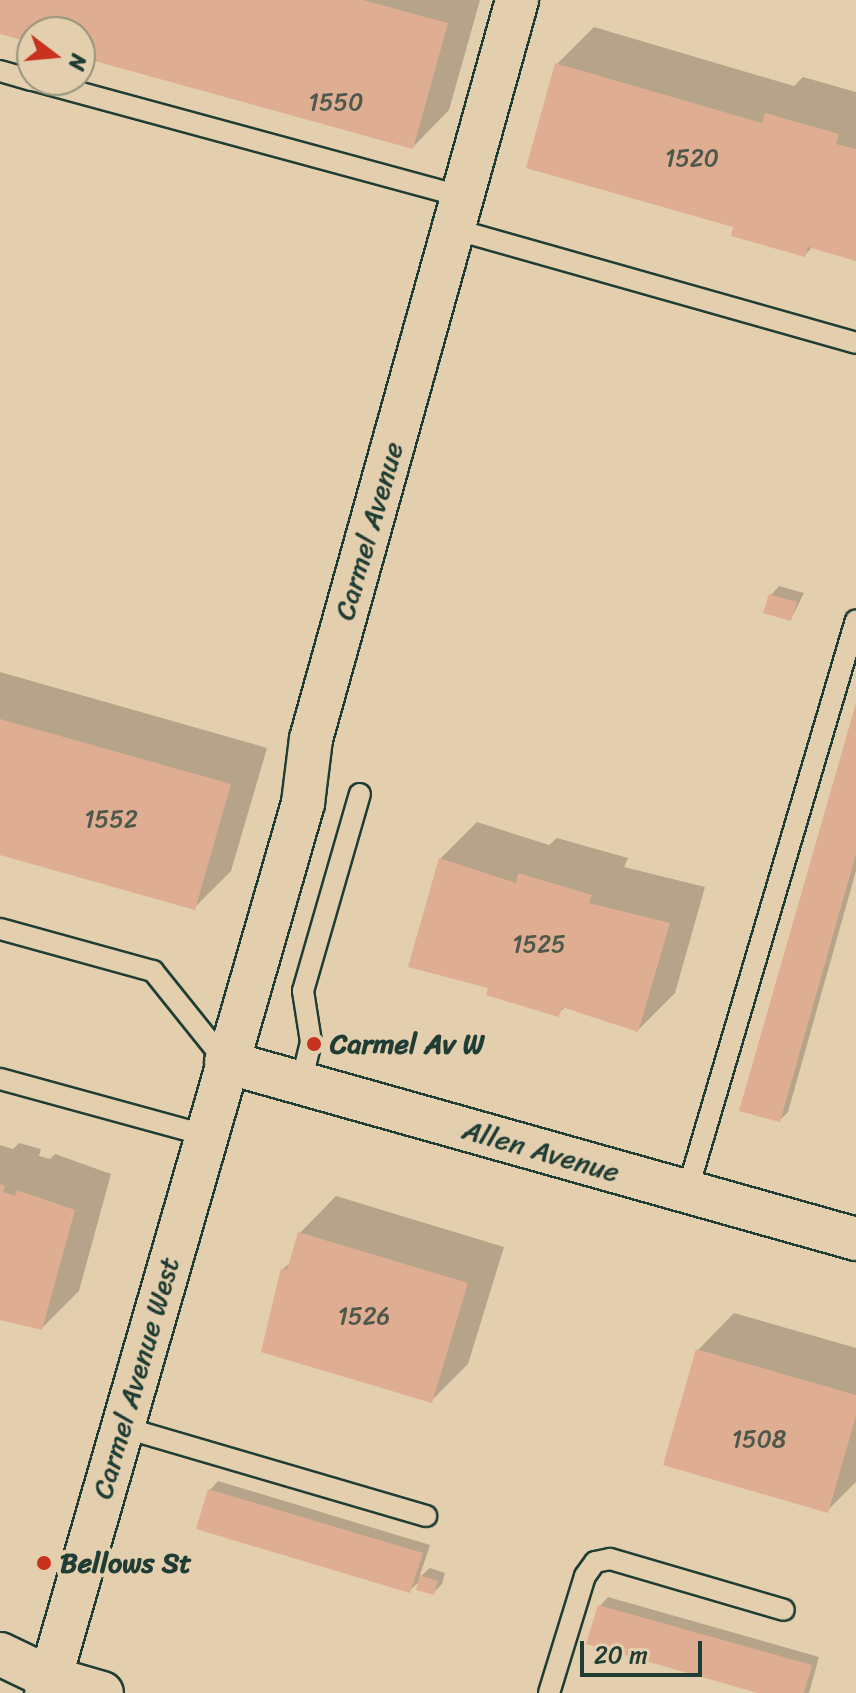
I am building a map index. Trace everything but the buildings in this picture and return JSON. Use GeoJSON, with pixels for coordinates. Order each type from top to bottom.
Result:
{"type":"FeatureCollection","features":[{"type":"Feature","properties":{"kind":"street","name":"Carmel Avenue"},"geometry":{"type":"LineString","coordinates":[[226,1062],[303,803],[311,739],[517,0]]}},
{"type":"Feature","properties":{"kind":"street","name":"Allen Avenue"},"geometry":{"type":"LineString","coordinates":[[226,1062],[856,1239]]}},
{"type":"Feature","properties":{"kind":"street","name":"Carmel Avenue West"},"geometry":{"type":"LineString","coordinates":[[48,1686],[226,1062]]}},
{"type":"Feature","properties":{"kind":"street"},"geometry":{"type":"LineString","coordinates":[[0,1654],[48,1686],[102,1693]]}},
{"type":"Feature","properties":{"kind":"lane"},"geometry":{"type":"LineString","coordinates":[[83,96],[458,213],[856,343]]}},
{"type":"Feature","properties":{"kind":"lane"},"geometry":{"type":"LineString","coordinates":[[687,1192],[856,620]]}},
{"type":"Feature","properties":{"kind":"lane"},"geometry":{"type":"LineString","coordinates":[[301,1083],[311,1042],[303,991],[360,794]]}},
{"type":"Feature","properties":{"kind":"lane"},"geometry":{"type":"LineString","coordinates":[[0,929],[153,971],[226,1062]]}},
{"type":"Feature","properties":{"kind":"lane"},"geometry":{"type":"LineString","coordinates":[[0,1079],[205,1135]]}},
{"type":"Feature","properties":{"kind":"lane"},"geometry":{"type":"LineString","coordinates":[[122,1427],[426,1516]]}},
{"type":"Feature","properties":{"kind":"lane"},"geometry":{"type":"LineString","coordinates":[[549,1693],[585,1576],[595,1562],[610,1559],[784,1610]]}},
{"type":"Feature","properties":{"kind":"place","name":"Carmel Av W"},"geometry":{"type":"Point","coordinates":[314,1044]}},
{"type":"Feature","properties":{"kind":"place","name":"Bellows St"},"geometry":{"type":"Point","coordinates":[44,1563]}}]}
